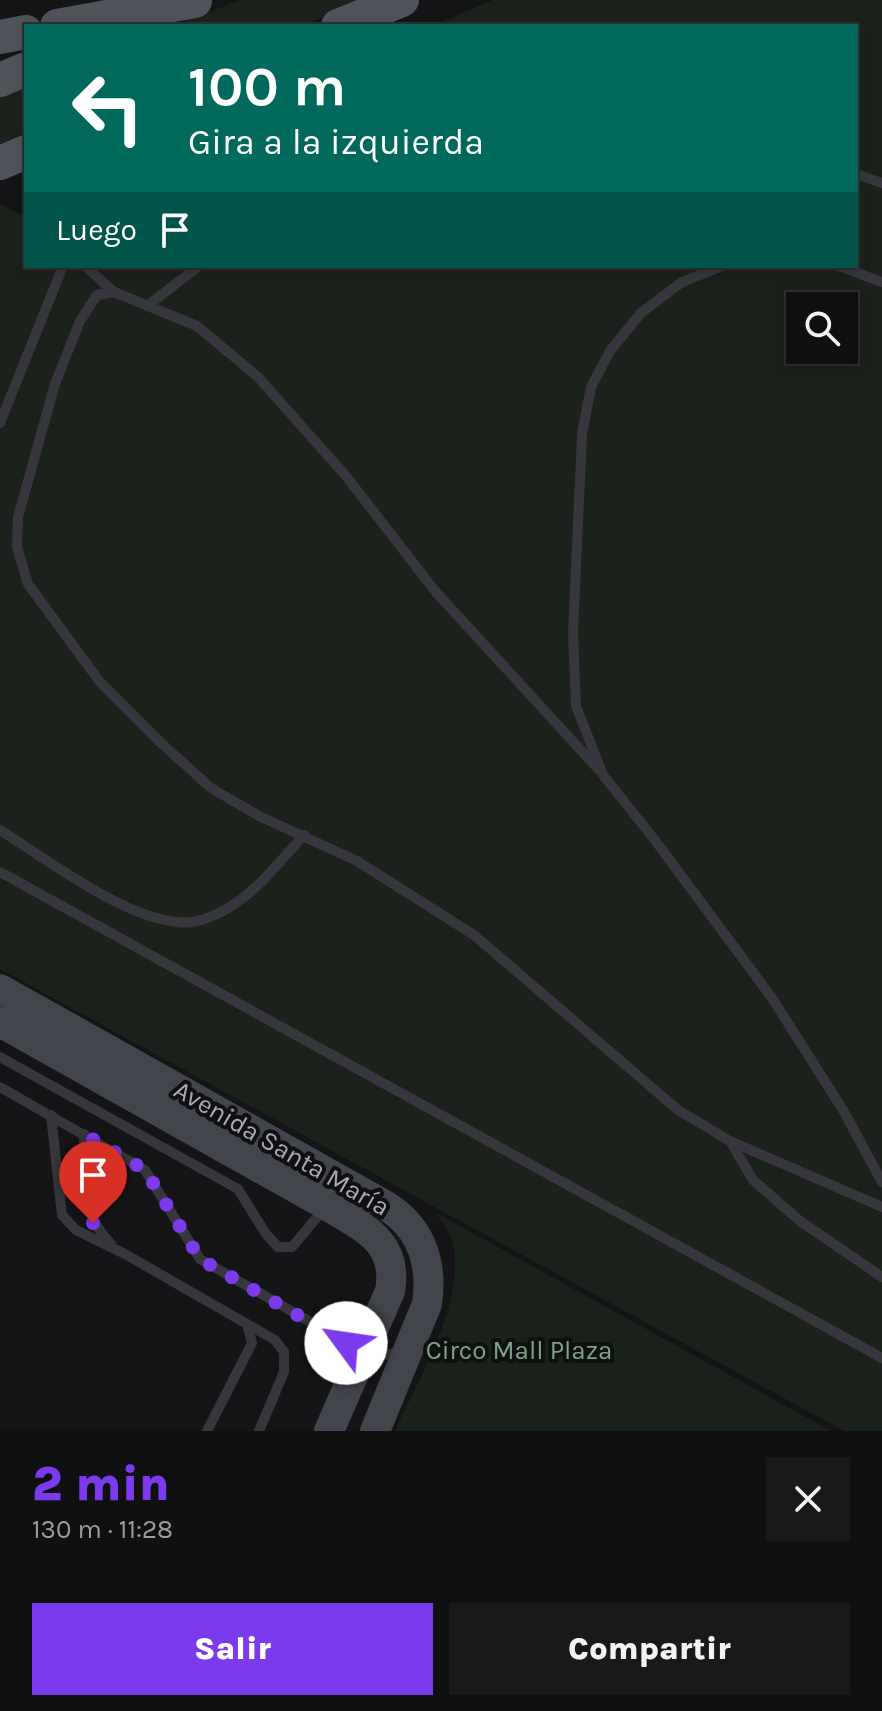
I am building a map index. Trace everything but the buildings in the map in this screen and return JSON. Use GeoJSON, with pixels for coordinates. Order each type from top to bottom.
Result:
{"type":"FeatureCollection","features":[{"type":"Feature","properties":{"kind":"main road"},"geometry":{"type":"LineString","coordinates":[[68,24],[196,0]]}},
{"type":"Feature","properties":{"kind":"main road"},"geometry":{"type":"LineString","coordinates":[[138,24],[196,0]]}},
{"type":"Feature","properties":{"kind":"main road"},"geometry":{"type":"LineString","coordinates":[[343,24],[402,0]]}},
{"type":"Feature","properties":{"kind":"main road"},"geometry":{"type":"LineString","coordinates":[[0,37],[24,32]]}},
{"type":"Feature","properties":{"kind":"main road"},"geometry":{"type":"LineString","coordinates":[[0,73],[24,68]]}},
{"type":"Feature","properties":{"kind":"main road"},"geometry":{"type":"LineString","coordinates":[[0,80],[24,69]]}},
{"type":"Feature","properties":{"kind":"main road"},"geometry":{"type":"LineString","coordinates":[[0,163],[24,153]]}},
{"type":"Feature","properties":{"kind":"main road","name":"Avenida Santa María"},"geometry":{"type":"LineString","coordinates":[[0,989],[383,1204],[414,1230],[426,1256],[430,1287],[427,1304],[375,1431]]}},
{"type":"Feature","properties":{"kind":"main road","name":"Avenida Santa María"},"geometry":{"type":"LineString","coordinates":[[0,1022],[326,1205],[376,1238],[383,1246],[391,1269],[390,1291],[329,1431]]}},
{"type":"Feature","properties":{"kind":"lane"},"geometry":{"type":"LineString","coordinates":[[858,175],[882,183]]}},
{"type":"Feature","properties":{"kind":"lane"},"geometry":{"type":"LineString","coordinates":[[0,423],[62,268]]}},
{"type":"Feature","properties":{"kind":"lane"},"geometry":{"type":"LineString","coordinates":[[87,268],[114,292],[197,326],[258,377],[346,476],[435,591],[603,775],[654,839],[772,998],[843,1110],[882,1182]]}},
{"type":"Feature","properties":{"kind":"lane"},"geometry":{"type":"LineString","coordinates":[[147,306],[196,268]]}},
{"type":"Feature","properties":{"kind":"lane"},"geometry":{"type":"LineString","coordinates":[[603,775],[576,706],[573,632],[582,434],[591,387],[610,351],[641,313],[682,282],[717,268]]}},
{"type":"Feature","properties":{"kind":"lane"},"geometry":{"type":"LineString","coordinates":[[844,268],[882,282]]}},
{"type":"Feature","properties":{"kind":"lane"},"geometry":{"type":"LineString","coordinates":[[114,292],[97,295],[80,321],[55,384],[18,517],[17,547],[28,584],[100,682],[211,788],[259,816],[357,861],[474,935],[678,1110],[730,1141],[882,1207]]}},
{"type":"Feature","properties":{"kind":"lane"},"geometry":{"type":"LineString","coordinates":[[0,830],[110,899],[179,923],[201,920],[221,912],[252,890],[304,835]]}},
{"type":"Feature","properties":{"kind":"lane"},"geometry":{"type":"LineString","coordinates":[[0,872],[882,1358]]}},
{"type":"Feature","properties":{"kind":"lane"},"geometry":{"type":"LineString","coordinates":[[0,1057],[238,1189],[266,1234],[278,1247],[292,1247],[317,1220],[326,1205]]}},
{"type":"Feature","properties":{"kind":"lane"},"geometry":{"type":"LineString","coordinates":[[0,1087],[145,1170],[200,1259],[363,1352],[394,1354],[411,1348]]}},
{"type":"Feature","properties":{"kind":"lane"},"geometry":{"type":"LineString","coordinates":[[51,1115],[62,1215],[76,1230],[125,1254],[275,1340],[284,1352],[284,1372],[259,1431]]}},
{"type":"Feature","properties":{"kind":"lane"},"geometry":{"type":"LineString","coordinates":[[84,1134],[85,1197],[93,1223],[109,1242],[125,1254]]}},
{"type":"Feature","properties":{"kind":"lane"},"geometry":{"type":"LineString","coordinates":[[730,1141],[753,1180],[800,1221],[882,1277]]}},
{"type":"Feature","properties":{"kind":"lane"},"geometry":{"type":"LineString","coordinates":[[207,1431],[252,1343],[247,1324]]}},
{"type":"Feature","properties":{"kind":"green space"},"geometry":{"type":"Polygon","coordinates":[[[240,0],[365,0],[305,24],[179,24],[240,0]]]}},
{"type":"Feature","properties":{"kind":"green space"},"geometry":{"type":"Polygon","coordinates":[[[493,0],[882,0],[882,1431],[844,1431],[0,969],[0,204],[24,216],[24,268],[858,268],[858,24],[437,24],[493,0]]]}},
{"type":"Feature","properties":{"kind":"green space"},"geometry":{"type":"Polygon","coordinates":[[[24,86],[24,135],[0,145],[0,95],[24,86]]]}},
{"type":"Feature","properties":{"kind":"green space","name":"Circo Mall Plaza"},"geometry":{"type":"Polygon","coordinates":[[[436,1213],[831,1431],[395,1431],[428,1363],[453,1286],[455,1262],[452,1239],[436,1213]]]}},
{"type":"Feature","properties":{"kind":"route"},"geometry":{"type":"LineString","coordinates":[[93,1223],[85,1197],[84,1134],[145,1170],[200,1259],[346,1343]]}}]}
